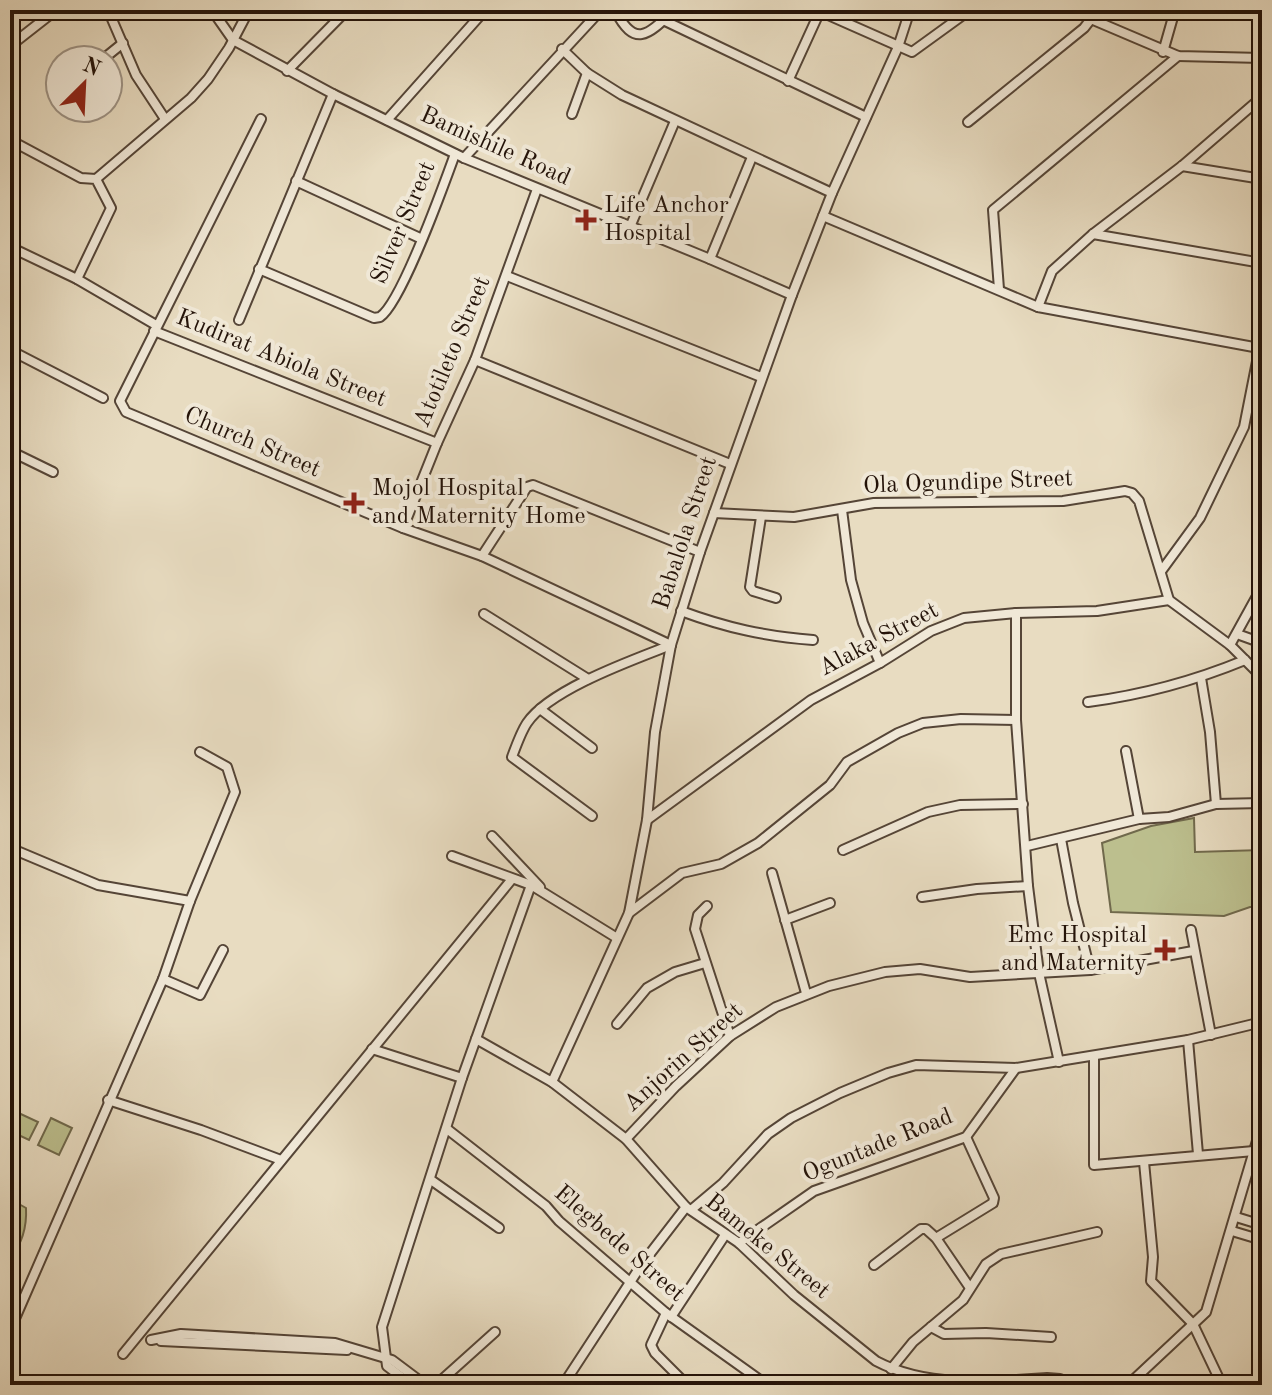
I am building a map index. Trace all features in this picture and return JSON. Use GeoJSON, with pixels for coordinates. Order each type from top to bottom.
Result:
{"type":"FeatureCollection","features":[{"type":"Feature","properties":{"kind":"street"},"geometry":{"type":"LineString","coordinates":[[10,46],[56,10]]}},
{"type":"Feature","properties":{"kind":"street"},"geometry":{"type":"LineString","coordinates":[[108,10],[136,75],[165,119]]}},
{"type":"Feature","properties":{"kind":"street"},"geometry":{"type":"LineString","coordinates":[[212,10],[233,40]]}},
{"type":"Feature","properties":{"kind":"street"},"geometry":{"type":"LineString","coordinates":[[10,140],[81,178],[96,179],[191,98],[208,79],[249,10]]}},
{"type":"Feature","properties":{"kind":"street"},"geometry":{"type":"LineString","coordinates":[[287,71],[347,10]]}},
{"type":"Feature","properties":{"kind":"street"},"geometry":{"type":"LineString","coordinates":[[387,120],[485,10]]}},
{"type":"Feature","properties":{"kind":"street"},"geometry":{"type":"LineString","coordinates":[[460,156],[601,10]]}},
{"type":"Feature","properties":{"kind":"street"},"geometry":{"type":"LineString","coordinates":[[615,10],[625,30],[632,34],[643,34],[674,10]]}},
{"type":"Feature","properties":{"kind":"street","name":"Babalola Street"},"geometry":{"type":"LineString","coordinates":[[552,1082],[629,913],[647,820],[655,732],[671,645],[700,552],[792,295],[832,193],[898,47],[910,10]]}},
{"type":"Feature","properties":{"kind":"street"},"geometry":{"type":"LineString","coordinates":[[788,81],[818,11],[898,47],[916,51],[970,10]]}},
{"type":"Feature","properties":{"kind":"street"},"geometry":{"type":"LineString","coordinates":[[1084,10],[1091,19],[1163,52],[1178,56],[1262,58]]}},
{"type":"Feature","properties":{"kind":"street"},"geometry":{"type":"LineString","coordinates":[[1163,52],[1175,10]]}},
{"type":"Feature","properties":{"kind":"street"},"geometry":{"type":"LineString","coordinates":[[968,122],[1084,28],[1091,19]]}},
{"type":"Feature","properties":{"kind":"street"},"geometry":{"type":"LineString","coordinates":[[663,20],[866,117]]}},
{"type":"Feature","properties":{"kind":"street","name":"Bamishile Road"},"geometry":{"type":"LineString","coordinates":[[233,40],[287,71],[460,156],[792,295]]}},
{"type":"Feature","properties":{"kind":"street"},"geometry":{"type":"LineString","coordinates":[[562,49],[587,73],[622,95],[832,193]]}},
{"type":"Feature","properties":{"kind":"street"},"geometry":{"type":"LineString","coordinates":[[999,289],[991,212],[1178,56]]}},
{"type":"Feature","properties":{"kind":"street"},"geometry":{"type":"LineString","coordinates":[[572,114],[587,73]]}},
{"type":"Feature","properties":{"kind":"street"},"geometry":{"type":"LineString","coordinates":[[239,320],[333,94]]}},
{"type":"Feature","properties":{"kind":"street"},"geometry":{"type":"LineString","coordinates":[[1038,307],[1052,271],[1262,97]]}},
{"type":"Feature","properties":{"kind":"street"},"geometry":{"type":"LineString","coordinates":[[155,328],[261,119]]}},
{"type":"Feature","properties":{"kind":"street"},"geometry":{"type":"LineString","coordinates":[[630,227],[675,121]]}},
{"type":"Feature","properties":{"kind":"street","name":"Silver Street"},"geometry":{"type":"LineString","coordinates":[[259,269],[374,318],[380,317],[392,303],[460,156]]}},
{"type":"Feature","properties":{"kind":"street"},"geometry":{"type":"LineString","coordinates":[[710,259],[752,157]]}},
{"type":"Feature","properties":{"kind":"street"},"geometry":{"type":"LineString","coordinates":[[1182,166],[1262,179]]}},
{"type":"Feature","properties":{"kind":"street"},"geometry":{"type":"LineString","coordinates":[[77,279],[111,208],[96,179]]}},
{"type":"Feature","properties":{"kind":"street"},"geometry":{"type":"LineString","coordinates":[[296,181],[422,239]]}},
{"type":"Feature","properties":{"kind":"street","name":"Atotileto Street"},"geometry":{"type":"LineString","coordinates":[[403,528],[475,360],[537,189]]}},
{"type":"Feature","properties":{"kind":"street"},"geometry":{"type":"LineString","coordinates":[[823,216],[1038,307],[1259,348]]}},
{"type":"Feature","properties":{"kind":"street"},"geometry":{"type":"LineString","coordinates":[[1093,234],[1262,263]]}},
{"type":"Feature","properties":{"kind":"street","name":"Kudirat Abiola Street"},"geometry":{"type":"LineString","coordinates":[[10,247],[77,279],[155,328],[437,443]]}},
{"type":"Feature","properties":{"kind":"street"},"geometry":{"type":"LineString","coordinates":[[507,276],[761,377]]}},
{"type":"Feature","properties":{"kind":"street","name":"Church Street"},"geometry":{"type":"LineString","coordinates":[[155,328],[120,401],[126,412],[403,528],[482,556],[671,645]]}},
{"type":"Feature","properties":{"kind":"street"},"geometry":{"type":"LineString","coordinates":[[1162,570],[1200,518],[1244,427],[1258,383],[1262,336]]}},
{"type":"Feature","properties":{"kind":"street"},"geometry":{"type":"LineString","coordinates":[[10,350],[103,398]]}},
{"type":"Feature","properties":{"kind":"street"},"geometry":{"type":"LineString","coordinates":[[475,360],[730,464]]}},
{"type":"Feature","properties":{"kind":"street"},"geometry":{"type":"LineString","coordinates":[[10,451],[53,472]]}},
{"type":"Feature","properties":{"kind":"street"},"geometry":{"type":"LineString","coordinates":[[482,556],[527,487],[533,485],[700,552]]}},
{"type":"Feature","properties":{"kind":"street","name":"Ola Ogundipe Street"},"geometry":{"type":"LineString","coordinates":[[714,513],[794,517],[874,503],[1063,501],[1125,491],[1132,493],[1139,501],[1169,600]]}},
{"type":"Feature","properties":{"kind":"street"},"geometry":{"type":"LineString","coordinates":[[842,510],[851,580],[863,623],[880,663]]}},
{"type":"Feature","properties":{"kind":"street"},"geometry":{"type":"LineString","coordinates":[[761,517],[750,587],[753,591],[776,598]]}},
{"type":"Feature","properties":{"kind":"street"},"geometry":{"type":"LineString","coordinates":[[1230,645],[1262,587]]}},
{"type":"Feature","properties":{"kind":"street"},"geometry":{"type":"LineString","coordinates":[[1169,600],[1230,645],[1262,677]]}},
{"type":"Feature","properties":{"kind":"street","name":"Alaka Street"},"geometry":{"type":"LineString","coordinates":[[647,820],[811,700],[931,631],[964,618],[1097,611],[1169,600]]}},
{"type":"Feature","properties":{"kind":"street"},"geometry":{"type":"LineString","coordinates":[[681,611],[723,627],[764,636],[813,640]]}},
{"type":"Feature","properties":{"kind":"street"},"geometry":{"type":"LineString","coordinates":[[1016,613],[1016,720],[1028,886],[1039,973],[1059,1062]]}},
{"type":"Feature","properties":{"kind":"street"},"geometry":{"type":"LineString","coordinates":[[484,614],[588,679]]}},
{"type":"Feature","properties":{"kind":"street"},"geometry":{"type":"LineString","coordinates":[[1237,634],[1262,643]]}},
{"type":"Feature","properties":{"kind":"street"},"geometry":{"type":"LineString","coordinates":[[592,816],[512,757],[527,723],[540,709],[588,679],[671,645]]}},
{"type":"Feature","properties":{"kind":"street"},"geometry":{"type":"LineString","coordinates":[[1088,702],[1124,697],[1201,678],[1245,660]]}},
{"type":"Feature","properties":{"kind":"street"},"geometry":{"type":"LineString","coordinates":[[1201,678],[1210,732],[1216,804]]}},
{"type":"Feature","properties":{"kind":"street"},"geometry":{"type":"LineString","coordinates":[[540,709],[592,748]]}},
{"type":"Feature","properties":{"kind":"street"},"geometry":{"type":"LineString","coordinates":[[629,913],[682,873],[721,864],[758,843],[830,785],[847,762],[898,733],[923,723],[961,719],[1016,720]]}},
{"type":"Feature","properties":{"kind":"street"},"geometry":{"type":"LineString","coordinates":[[1126,751],[1139,819]]}},
{"type":"Feature","properties":{"kind":"street"},"geometry":{"type":"LineString","coordinates":[[10,1330],[163,979],[190,901],[235,792],[227,767],[200,752]]}},
{"type":"Feature","properties":{"kind":"street"},"geometry":{"type":"LineString","coordinates":[[1027,846],[1139,819],[1169,817],[1216,804],[1262,803]]}},
{"type":"Feature","properties":{"kind":"street"},"geometry":{"type":"LineString","coordinates":[[843,850],[928,812],[960,805],[1023,804]]}},
{"type":"Feature","properties":{"kind":"street"},"geometry":{"type":"LineString","coordinates":[[492,836],[546,893]]}},
{"type":"Feature","properties":{"kind":"street"},"geometry":{"type":"LineString","coordinates":[[1061,839],[1090,970]]}},
{"type":"Feature","properties":{"kind":"street"},"geometry":{"type":"LineString","coordinates":[[10,848],[98,885],[190,901]]}},
{"type":"Feature","properties":{"kind":"street"},"geometry":{"type":"LineString","coordinates":[[452,856],[531,885],[617,938]]}},
{"type":"Feature","properties":{"kind":"street"},"geometry":{"type":"LineString","coordinates":[[772,873],[806,993]]}},
{"type":"Feature","properties":{"kind":"street"},"geometry":{"type":"LineString","coordinates":[[123,1354],[512,879]]}},
{"type":"Feature","properties":{"kind":"street"},"geometry":{"type":"LineString","coordinates":[[412,1385],[387,1366],[382,1327],[462,1078],[531,885]]}},
{"type":"Feature","properties":{"kind":"street"},"geometry":{"type":"LineString","coordinates":[[922,897],[1028,886]]}},
{"type":"Feature","properties":{"kind":"street"},"geometry":{"type":"LineString","coordinates":[[785,920],[830,903]]}},
{"type":"Feature","properties":{"kind":"street"},"geometry":{"type":"LineString","coordinates":[[707,906],[694,922],[730,1036]]}},
{"type":"Feature","properties":{"kind":"street"},"geometry":{"type":"LineString","coordinates":[[1191,930],[1211,1035]]}},
{"type":"Feature","properties":{"kind":"street"},"geometry":{"type":"LineString","coordinates":[[163,979],[200,995],[223,950]]}},
{"type":"Feature","properties":{"kind":"street","name":"Anjorin Street"},"geometry":{"type":"LineString","coordinates":[[626,1139],[676,1086],[730,1036],[752,1020],[806,993],[885,972],[928,969],[970,977],[1090,970],[1193,951]]}},
{"type":"Feature","properties":{"kind":"street"},"geometry":{"type":"LineString","coordinates":[[617,1024],[647,988],[675,972],[705,963]]}},
{"type":"Feature","properties":{"kind":"street"},"geometry":{"type":"LineString","coordinates":[[566,1384],[631,1281],[688,1208],[723,1183],[768,1134],[791,1118],[840,1093],[916,1065],[1016,1068],[1188,1040],[1262,1022]]}},
{"type":"Feature","properties":{"kind":"street","name":"Bameke Street"},"geometry":{"type":"LineString","coordinates":[[476,1039],[552,1082],[626,1139],[688,1208],[739,1243],[806,1305],[876,1361],[891,1369],[940,1382],[1047,1378],[1074,1385]]}},
{"type":"Feature","properties":{"kind":"street"},"geometry":{"type":"LineString","coordinates":[[1188,1040],[1198,1154]]}},
{"type":"Feature","properties":{"kind":"street"},"geometry":{"type":"LineString","coordinates":[[372,1049],[462,1078]]}},
{"type":"Feature","properties":{"kind":"street"},"geometry":{"type":"LineString","coordinates":[[1094,1056],[1094,1165],[1254,1151]]}},
{"type":"Feature","properties":{"kind":"street","name":"Oguntade Road"},"geometry":{"type":"LineString","coordinates":[[739,1243],[814,1191],[966,1137],[1016,1068]]}},
{"type":"Feature","properties":{"kind":"street"},"geometry":{"type":"LineString","coordinates":[[108,1100],[281,1160]]}},
{"type":"Feature","properties":{"kind":"street"},"geometry":{"type":"LineString","coordinates":[[1128,1385],[1206,1312],[1262,1124]]}},
{"type":"Feature","properties":{"kind":"street","name":"Elegbede Street"},"geometry":{"type":"LineString","coordinates":[[447,1129],[546,1206],[559,1221],[668,1315],[767,1385]]}},
{"type":"Feature","properties":{"kind":"street"},"geometry":{"type":"LineString","coordinates":[[936,1238],[993,1203],[994,1198],[966,1137]]}},
{"type":"Feature","properties":{"kind":"street"},"geometry":{"type":"LineString","coordinates":[[1144,1162],[1153,1257],[1151,1281],[1193,1324],[1222,1385]]}},
{"type":"Feature","properties":{"kind":"street"},"geometry":{"type":"LineString","coordinates":[[431,1180],[499,1228]]}},
{"type":"Feature","properties":{"kind":"street"},"geometry":{"type":"LineString","coordinates":[[1236,1217],[1262,1225]]}},
{"type":"Feature","properties":{"kind":"street"},"geometry":{"type":"LineString","coordinates":[[874,1265],[921,1229],[926,1229],[936,1238],[970,1288]]}},
{"type":"Feature","properties":{"kind":"street"},"geometry":{"type":"LineString","coordinates":[[1232,1231],[1262,1240]]}},
{"type":"Feature","properties":{"kind":"street"},"geometry":{"type":"LineString","coordinates":[[891,1369],[913,1342],[963,1300],[986,1264],[1001,1254],[1097,1232]]}},
{"type":"Feature","properties":{"kind":"street"},"geometry":{"type":"LineString","coordinates":[[687,1385],[651,1345],[668,1315],[725,1235]]}},
{"type":"Feature","properties":{"kind":"street"},"geometry":{"type":"LineString","coordinates":[[931,1327],[944,1334],[1051,1337]]}},
{"type":"Feature","properties":{"kind":"street"},"geometry":{"type":"LineString","coordinates":[[436,1385],[495,1332]]}},
{"type":"Feature","properties":{"kind":"street"},"geometry":{"type":"LineString","coordinates":[[356,1350],[151,1340],[181,1334],[335,1343],[392,1360],[421,1385]]}},
{"type":"Feature","properties":{"kind":"green space"},"geometry":{"type":"Polygon","coordinates":[[[1194,818],[1195,852],[1262,850],[1262,907],[1250,907],[1224,916],[1111,912],[1102,843],[1151,826],[1194,818]]]}},
{"type":"Feature","properties":{"kind":"green space"},"geometry":{"type":"Polygon","coordinates":[[[10,1109],[38,1122],[29,1140],[10,1131],[10,1109]]]}},
{"type":"Feature","properties":{"kind":"green space"},"geometry":{"type":"Polygon","coordinates":[[[51,1118],[72,1128],[59,1155],[38,1145],[51,1118]]]}},
{"type":"Feature","properties":{"kind":"green space"},"geometry":{"type":"Polygon","coordinates":[[[10,1199],[26,1208],[26,1215],[21,1241],[10,1258],[10,1199]]]}},
{"type":"Feature","properties":{"kind":"place","name":"Life Anchor Hospital"},"geometry":{"type":"Point","coordinates":[586,220]}},
{"type":"Feature","properties":{"kind":"place","name":"Mojol Hospital and Maternity Home"},"geometry":{"type":"Point","coordinates":[354,503]}},
{"type":"Feature","properties":{"kind":"place","name":"Emc Hospital and Maternity"},"geometry":{"type":"Point","coordinates":[1165,950]}}]}
